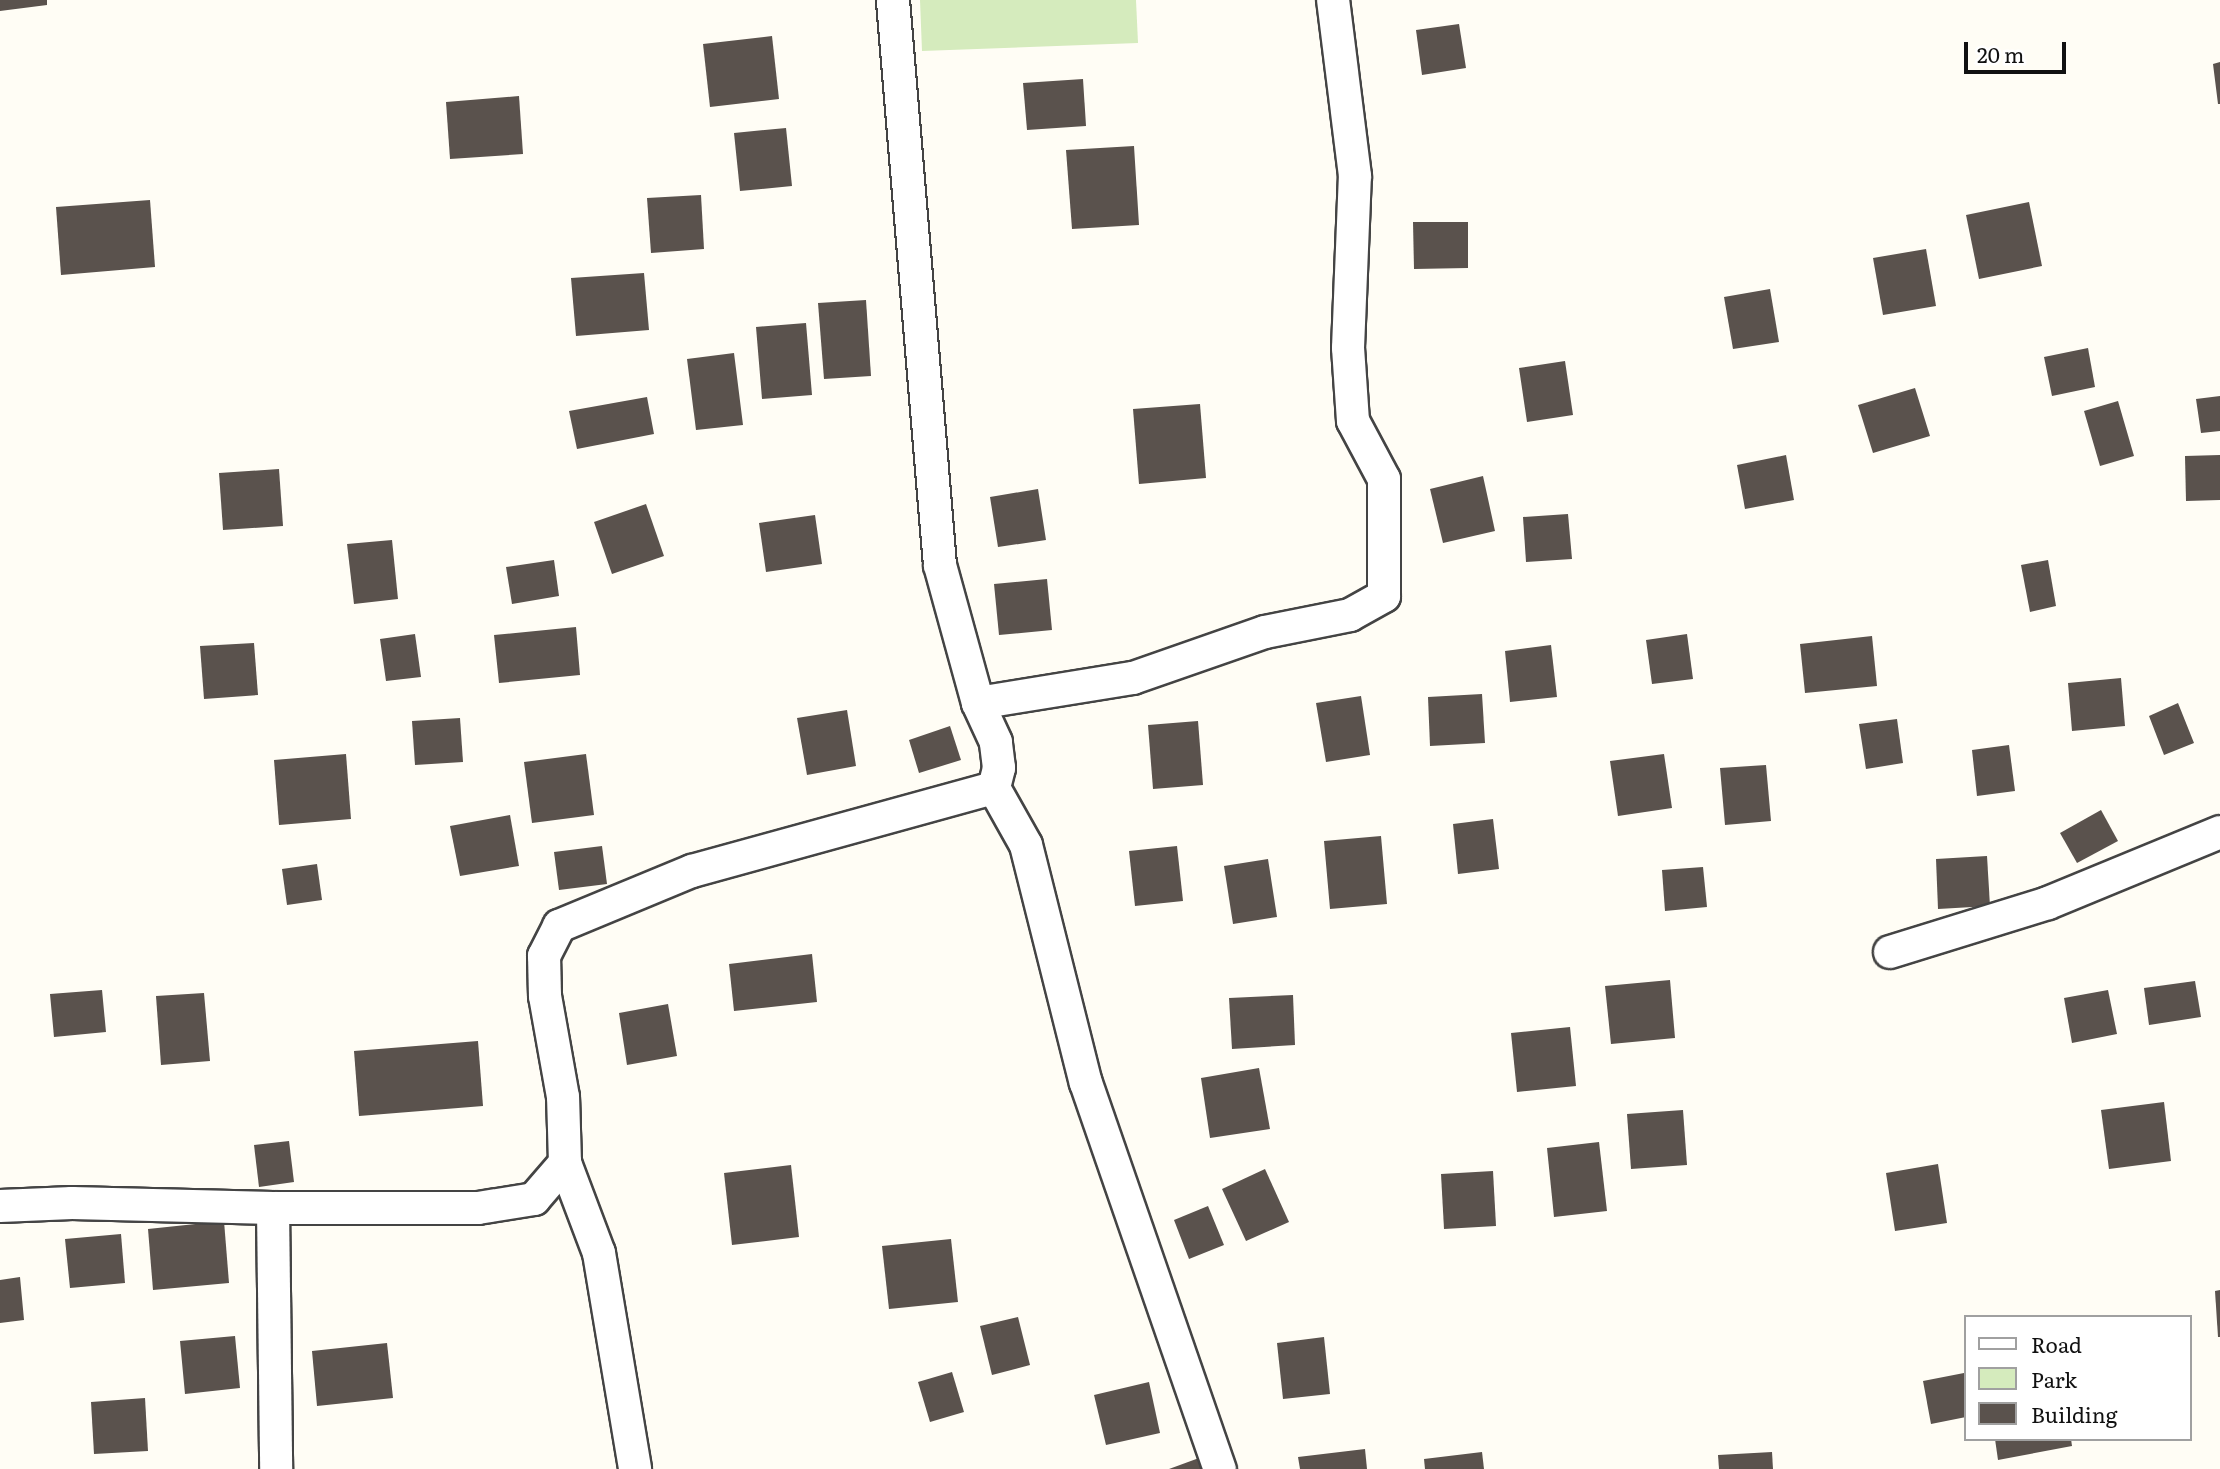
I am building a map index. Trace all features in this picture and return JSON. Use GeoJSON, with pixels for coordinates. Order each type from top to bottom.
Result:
{"type":"FeatureCollection","features":[{"type":"Feature","properties":{"kind":"street"},"geometry":{"type":"LineString","coordinates":[[893,0],[940,565],[978,703],[996,742],[999,768],[993,788],[1026,845],[1086,1083],[1220,1469]]}},
{"type":"Feature","properties":{"kind":"street"},"geometry":{"type":"LineString","coordinates":[[978,703],[1133,678],[1265,632],[1350,615],[1384,596],[1384,479],[1353,421],[1348,348],[1355,176],[1333,0]]}},
{"type":"Feature","properties":{"kind":"street"},"geometry":{"type":"LineString","coordinates":[[635,1469],[599,1253],[565,1163],[564,1097],[545,996],[544,956],[559,926],[692,871],[993,788]]}},
{"type":"Feature","properties":{"kind":"street"},"geometry":{"type":"LineString","coordinates":[[1890,953],[2048,903],[2220,832]]}},
{"type":"Feature","properties":{"kind":"street"},"geometry":{"type":"LineString","coordinates":[[0,1206],[72,1203],[273,1209],[478,1209],[534,1199],[565,1163]]}},
{"type":"Feature","properties":{"kind":"street"},"geometry":{"type":"LineString","coordinates":[[273,1209],[276,1469]]}},
{"type":"Feature","properties":{"kind":"green space"},"geometry":{"type":"Polygon","coordinates":[[[920,0],[1136,0],[1138,43],[922,51],[920,0]]]}},
{"type":"Feature","properties":{"kind":"building"},"geometry":{"type":"Polygon","coordinates":[[[0,0],[47,0],[47,5],[0,11],[0,0]]]}},
{"type":"Feature","properties":{"kind":"building"},"geometry":{"type":"Polygon","coordinates":[[[1459,24],[1466,68],[1422,75],[1416,30],[1459,24]]]}},
{"type":"Feature","properties":{"kind":"building"},"geometry":{"type":"Polygon","coordinates":[[[772,36],[779,99],[710,107],[703,44],[772,36]]]}},
{"type":"Feature","properties":{"kind":"building"},"geometry":{"type":"Polygon","coordinates":[[[2220,62],[2220,104],[2218,104],[2213,64],[2220,62]]]}},
{"type":"Feature","properties":{"kind":"building"},"geometry":{"type":"Polygon","coordinates":[[[1083,79],[1086,126],[1027,130],[1023,83],[1083,79]]]}},
{"type":"Feature","properties":{"kind":"building"},"geometry":{"type":"Polygon","coordinates":[[[519,96],[523,154],[450,159],[446,102],[519,96]]]}},
{"type":"Feature","properties":{"kind":"building"},"geometry":{"type":"Polygon","coordinates":[[[786,128],[792,186],[740,191],[734,133],[786,128]]]}},
{"type":"Feature","properties":{"kind":"building"},"geometry":{"type":"Polygon","coordinates":[[[1134,146],[1139,225],[1072,229],[1066,150],[1134,146]]]}},
{"type":"Feature","properties":{"kind":"building"},"geometry":{"type":"Polygon","coordinates":[[[701,195],[704,249],[651,253],[647,198],[701,195]]]}},
{"type":"Feature","properties":{"kind":"building"},"geometry":{"type":"Polygon","coordinates":[[[150,200],[155,267],[61,275],[56,207],[150,200]]]}},
{"type":"Feature","properties":{"kind":"building"},"geometry":{"type":"Polygon","coordinates":[[[2029,202],[2042,266],[1979,279],[1966,215],[2029,202]]]}},
{"type":"Feature","properties":{"kind":"building"},"geometry":{"type":"Polygon","coordinates":[[[1413,222],[1468,222],[1468,268],[1414,269],[1413,222]]]}},
{"type":"Feature","properties":{"kind":"building"},"geometry":{"type":"Polygon","coordinates":[[[1926,249],[1936,306],[1883,315],[1873,258],[1926,249]]]}},
{"type":"Feature","properties":{"kind":"building"},"geometry":{"type":"Polygon","coordinates":[[[644,273],[649,330],[576,336],[571,278],[644,273]]]}},
{"type":"Feature","properties":{"kind":"building"},"geometry":{"type":"Polygon","coordinates":[[[1770,289],[1779,342],[1733,349],[1724,297],[1770,289]]]}},
{"type":"Feature","properties":{"kind":"building"},"geometry":{"type":"Polygon","coordinates":[[[866,300],[871,376],[824,379],[818,303],[866,300]]]}},
{"type":"Feature","properties":{"kind":"building"},"geometry":{"type":"Polygon","coordinates":[[[806,323],[812,395],[762,399],[756,327],[806,323]]]}},
{"type":"Feature","properties":{"kind":"building"},"geometry":{"type":"Polygon","coordinates":[[[2088,348],[2095,387],[2052,396],[2044,357],[2088,348]]]}},
{"type":"Feature","properties":{"kind":"building"},"geometry":{"type":"Polygon","coordinates":[[[734,353],[743,425],[696,430],[687,359],[734,353]]]}},
{"type":"Feature","properties":{"kind":"building"},"geometry":{"type":"Polygon","coordinates":[[[1565,361],[1573,415],[1527,422],[1519,368],[1565,361]]]}},
{"type":"Feature","properties":{"kind":"building"},"geometry":{"type":"Polygon","coordinates":[[[1915,388],[1930,436],[1873,453],[1858,405],[1915,388]]]}},
{"type":"Feature","properties":{"kind":"building"},"geometry":{"type":"Polygon","coordinates":[[[2220,396],[2220,431],[2201,433],[2196,399],[2220,396]]]}},
{"type":"Feature","properties":{"kind":"building"},"geometry":{"type":"Polygon","coordinates":[[[647,397],[654,434],[577,449],[569,411],[647,397]]]}},
{"type":"Feature","properties":{"kind":"building"},"geometry":{"type":"Polygon","coordinates":[[[2118,401],[2134,456],[2100,466],[2084,411],[2118,401]]]}},
{"type":"Feature","properties":{"kind":"building"},"geometry":{"type":"Polygon","coordinates":[[[1200,404],[1206,478],[1139,484],[1133,409],[1200,404]]]}},
{"type":"Feature","properties":{"kind":"building"},"geometry":{"type":"Polygon","coordinates":[[[1786,455],[1794,500],[1745,509],[1737,465],[1786,455]]]}},
{"type":"Feature","properties":{"kind":"building"},"geometry":{"type":"Polygon","coordinates":[[[2220,455],[2220,500],[2186,501],[2185,456],[2220,455]]]}},
{"type":"Feature","properties":{"kind":"building"},"geometry":{"type":"Polygon","coordinates":[[[279,469],[283,526],[223,530],[219,473],[279,469]]]}},
{"type":"Feature","properties":{"kind":"building"},"geometry":{"type":"Polygon","coordinates":[[[1483,476],[1495,531],[1443,543],[1430,489],[1483,476]]]}},
{"type":"Feature","properties":{"kind":"building"},"geometry":{"type":"Polygon","coordinates":[[[1038,489],[1046,540],[998,547],[990,497],[1038,489]]]}},
{"type":"Feature","properties":{"kind":"building"},"geometry":{"type":"Polygon","coordinates":[[[646,504],[664,556],[612,574],[594,522],[646,504]]]}},
{"type":"Feature","properties":{"kind":"building"},"geometry":{"type":"Polygon","coordinates":[[[1568,514],[1572,559],[1526,562],[1523,517],[1568,514]]]}},
{"type":"Feature","properties":{"kind":"building"},"geometry":{"type":"Polygon","coordinates":[[[815,515],[822,564],[766,572],[759,523],[815,515]]]}},
{"type":"Feature","properties":{"kind":"building"},"geometry":{"type":"Polygon","coordinates":[[[392,540],[398,599],[354,604],[347,544],[392,540]]]}},
{"type":"Feature","properties":{"kind":"building"},"geometry":{"type":"Polygon","coordinates":[[[554,560],[559,596],[512,604],[506,567],[554,560]]]}},
{"type":"Feature","properties":{"kind":"building"},"geometry":{"type":"Polygon","coordinates":[[[2048,560],[2056,606],[2030,612],[2021,565],[2048,560]]]}},
{"type":"Feature","properties":{"kind":"building"},"geometry":{"type":"Polygon","coordinates":[[[1047,579],[1052,630],[999,635],[994,584],[1047,579]]]}},
{"type":"Feature","properties":{"kind":"building"},"geometry":{"type":"Polygon","coordinates":[[[576,627],[580,675],[499,683],[494,635],[576,627]]]}},
{"type":"Feature","properties":{"kind":"building"},"geometry":{"type":"Polygon","coordinates":[[[415,634],[421,677],[386,681],[380,639],[415,634]]]}},
{"type":"Feature","properties":{"kind":"building"},"geometry":{"type":"Polygon","coordinates":[[[1687,634],[1693,679],[1652,684],[1646,640],[1687,634]]]}},
{"type":"Feature","properties":{"kind":"building"},"geometry":{"type":"Polygon","coordinates":[[[1872,636],[1877,686],[1805,693],[1800,644],[1872,636]]]}},
{"type":"Feature","properties":{"kind":"building"},"geometry":{"type":"Polygon","coordinates":[[[254,643],[258,695],[204,699],[200,646],[254,643]]]}},
{"type":"Feature","properties":{"kind":"building"},"geometry":{"type":"Polygon","coordinates":[[[1551,645],[1557,697],[1510,702],[1505,651],[1551,645]]]}},
{"type":"Feature","properties":{"kind":"building"},"geometry":{"type":"Polygon","coordinates":[[[2121,678],[2125,726],[2072,731],[2068,683],[2121,678]]]}},
{"type":"Feature","properties":{"kind":"building"},"geometry":{"type":"Polygon","coordinates":[[[1482,694],[1485,743],[1430,746],[1428,697],[1482,694]]]}},
{"type":"Feature","properties":{"kind":"building"},"geometry":{"type":"Polygon","coordinates":[[[1361,696],[1370,755],[1326,762],[1316,703],[1361,696]]]}},
{"type":"Feature","properties":{"kind":"building"},"geometry":{"type":"Polygon","coordinates":[[[2178,703],[2194,743],[2164,755],[2149,716],[2178,703]]]}},
{"type":"Feature","properties":{"kind":"building"},"geometry":{"type":"Polygon","coordinates":[[[847,710],[856,766],[807,775],[797,718],[847,710]]]}},
{"type":"Feature","properties":{"kind":"building"},"geometry":{"type":"Polygon","coordinates":[[[460,718],[463,762],[415,765],[412,721],[460,718]]]}},
{"type":"Feature","properties":{"kind":"building"},"geometry":{"type":"Polygon","coordinates":[[[1897,719],[1903,763],[1866,769],[1859,724],[1897,719]]]}},
{"type":"Feature","properties":{"kind":"building"},"geometry":{"type":"Polygon","coordinates":[[[1198,721],[1203,785],[1153,789],[1148,725],[1198,721]]]}},
{"type":"Feature","properties":{"kind":"building"},"geometry":{"type":"Polygon","coordinates":[[[950,726],[961,760],[919,773],[909,740],[950,726]]]}},
{"type":"Feature","properties":{"kind":"building"},"geometry":{"type":"Polygon","coordinates":[[[2009,745],[2015,791],[1977,796],[1972,750],[2009,745]]]}},
{"type":"Feature","properties":{"kind":"building"},"geometry":{"type":"Polygon","coordinates":[[[346,754],[351,819],[279,825],[274,760],[346,754]]]}},
{"type":"Feature","properties":{"kind":"building"},"geometry":{"type":"Polygon","coordinates":[[[586,754],[594,815],[532,823],[524,762],[586,754]]]}},
{"type":"Feature","properties":{"kind":"building"},"geometry":{"type":"Polygon","coordinates":[[[1664,754],[1672,808],[1618,816],[1610,761],[1664,754]]]}},
{"type":"Feature","properties":{"kind":"building"},"geometry":{"type":"Polygon","coordinates":[[[1766,765],[1771,821],[1725,825],[1720,768],[1766,765]]]}},
{"type":"Feature","properties":{"kind":"building"},"geometry":{"type":"Polygon","coordinates":[[[2101,810],[2118,841],[2077,863],[2060,833],[2101,810]]]}},
{"type":"Feature","properties":{"kind":"building"},"geometry":{"type":"Polygon","coordinates":[[[510,815],[519,866],[460,876],[450,826],[510,815]]]}},
{"type":"Feature","properties":{"kind":"building"},"geometry":{"type":"Polygon","coordinates":[[[1493,819],[1499,869],[1458,874],[1453,824],[1493,819]]]}},
{"type":"Feature","properties":{"kind":"building"},"geometry":{"type":"Polygon","coordinates":[[[1381,836],[1387,904],[1330,909],[1324,841],[1381,836]]]}},
{"type":"Feature","properties":{"kind":"building"},"geometry":{"type":"Polygon","coordinates":[[[602,846],[607,884],[559,890],[554,852],[602,846]]]}},
{"type":"Feature","properties":{"kind":"building"},"geometry":{"type":"Polygon","coordinates":[[[1177,846],[1183,901],[1135,906],[1129,851],[1177,846]]]}},
{"type":"Feature","properties":{"kind":"building"},"geometry":{"type":"Polygon","coordinates":[[[1987,856],[1990,906],[1938,909],[1936,859],[1987,856]]]}},
{"type":"Feature","properties":{"kind":"building"},"geometry":{"type":"Polygon","coordinates":[[[1268,859],[1277,917],[1233,924],[1224,866],[1268,859]]]}},
{"type":"Feature","properties":{"kind":"building"},"geometry":{"type":"Polygon","coordinates":[[[317,864],[322,900],[287,905],[282,869],[317,864]]]}},
{"type":"Feature","properties":{"kind":"building"},"geometry":{"type":"Polygon","coordinates":[[[1703,867],[1707,907],[1665,911],[1662,870],[1703,867]]]}},
{"type":"Feature","properties":{"kind":"building"},"geometry":{"type":"Polygon","coordinates":[[[812,954],[817,1002],[734,1011],[729,964],[812,954]]]}},
{"type":"Feature","properties":{"kind":"building"},"geometry":{"type":"Polygon","coordinates":[[[1670,980],[1675,1038],[1611,1044],[1605,986],[1670,980]]]}},
{"type":"Feature","properties":{"kind":"building"},"geometry":{"type":"Polygon","coordinates":[[[2195,981],[2201,1017],[2149,1025],[2144,988],[2195,981]]]}},
{"type":"Feature","properties":{"kind":"building"},"geometry":{"type":"Polygon","coordinates":[[[102,990],[106,1032],[54,1037],[50,994],[102,990]]]}},
{"type":"Feature","properties":{"kind":"building"},"geometry":{"type":"Polygon","coordinates":[[[2108,990],[2117,1034],[2072,1043],[2064,998],[2108,990]]]}},
{"type":"Feature","properties":{"kind":"building"},"geometry":{"type":"Polygon","coordinates":[[[204,993],[210,1061],[161,1065],[156,996],[204,993]]]}},
{"type":"Feature","properties":{"kind":"building"},"geometry":{"type":"Polygon","coordinates":[[[1293,995],[1295,1045],[1232,1049],[1229,998],[1293,995]]]}},
{"type":"Feature","properties":{"kind":"building"},"geometry":{"type":"Polygon","coordinates":[[[668,1004],[677,1056],[627,1065],[619,1013],[668,1004]]]}},
{"type":"Feature","properties":{"kind":"building"},"geometry":{"type":"Polygon","coordinates":[[[1570,1027],[1576,1086],[1517,1092],[1511,1033],[1570,1027]]]}},
{"type":"Feature","properties":{"kind":"building"},"geometry":{"type":"Polygon","coordinates":[[[478,1041],[483,1106],[359,1116],[354,1051],[478,1041]]]}},
{"type":"Feature","properties":{"kind":"building"},"geometry":{"type":"Polygon","coordinates":[[[1259,1068],[1270,1129],[1210,1138],[1201,1078],[1259,1068]]]}},
{"type":"Feature","properties":{"kind":"building"},"geometry":{"type":"Polygon","coordinates":[[[2164,1102],[2171,1161],[2109,1169],[2101,1110],[2164,1102]]]}},
{"type":"Feature","properties":{"kind":"building"},"geometry":{"type":"Polygon","coordinates":[[[1683,1110],[1687,1165],[1631,1169],[1627,1114],[1683,1110]]]}},
{"type":"Feature","properties":{"kind":"building"},"geometry":{"type":"Polygon","coordinates":[[[289,1141],[294,1182],[259,1187],[254,1145],[289,1141]]]}},
{"type":"Feature","properties":{"kind":"building"},"geometry":{"type":"Polygon","coordinates":[[[1599,1142],[1607,1211],[1554,1217],[1547,1148],[1599,1142]]]}},
{"type":"Feature","properties":{"kind":"building"},"geometry":{"type":"Polygon","coordinates":[[[1938,1164],[1947,1223],[1895,1231],[1886,1173],[1938,1164]]]}},
{"type":"Feature","properties":{"kind":"building"},"geometry":{"type":"Polygon","coordinates":[[[791,1165],[799,1237],[732,1245],[724,1173],[791,1165]]]}},
{"type":"Feature","properties":{"kind":"building"},"geometry":{"type":"Polygon","coordinates":[[[1265,1169],[1289,1222],[1246,1241],[1222,1189],[1265,1169]]]}},
{"type":"Feature","properties":{"kind":"building"},"geometry":{"type":"Polygon","coordinates":[[[1493,1171],[1496,1226],[1444,1229],[1441,1174],[1493,1171]]]}},
{"type":"Feature","properties":{"kind":"building"},"geometry":{"type":"Polygon","coordinates":[[[1208,1206],[1224,1245],[1189,1259],[1174,1220],[1208,1206]]]}},
{"type":"Feature","properties":{"kind":"building"},"geometry":{"type":"Polygon","coordinates":[[[224,1221],[229,1283],[153,1290],[148,1229],[224,1221]]]}},
{"type":"Feature","properties":{"kind":"building"},"geometry":{"type":"Polygon","coordinates":[[[121,1234],[125,1283],[70,1288],[65,1239],[121,1234]]]}},
{"type":"Feature","properties":{"kind":"building"},"geometry":{"type":"Polygon","coordinates":[[[951,1239],[958,1302],[889,1309],[882,1246],[951,1239]]]}},
{"type":"Feature","properties":{"kind":"building"},"geometry":{"type":"Polygon","coordinates":[[[20,1277],[24,1320],[0,1323],[0,1280],[20,1277]]]}},
{"type":"Feature","properties":{"kind":"building"},"geometry":{"type":"Polygon","coordinates":[[[2220,1290],[2220,1337],[2218,1337],[2215,1291],[2220,1290]]]}},
{"type":"Feature","properties":{"kind":"building"},"geometry":{"type":"Polygon","coordinates":[[[1018,1317],[1030,1365],[992,1375],[980,1326],[1018,1317]]]}},
{"type":"Feature","properties":{"kind":"building"},"geometry":{"type":"Polygon","coordinates":[[[235,1336],[240,1388],[185,1394],[180,1341],[235,1336]]]}},
{"type":"Feature","properties":{"kind":"building"},"geometry":{"type":"Polygon","coordinates":[[[1324,1337],[1330,1394],[1283,1399],[1277,1343],[1324,1337]]]}},
{"type":"Feature","properties":{"kind":"building"},"geometry":{"type":"Polygon","coordinates":[[[387,1343],[393,1398],[317,1406],[312,1351],[387,1343]]]}},
{"type":"Feature","properties":{"kind":"building"},"geometry":{"type":"Polygon","coordinates":[[[952,1372],[964,1412],[930,1422],[918,1382],[952,1372]]]}},
{"type":"Feature","properties":{"kind":"building"},"geometry":{"type":"Polygon","coordinates":[[[1964,1373],[1965,1417],[1931,1424],[1923,1381],[1964,1373]]]}},
{"type":"Feature","properties":{"kind":"building"},"geometry":{"type":"Polygon","coordinates":[[[1149,1382],[1160,1433],[1106,1445],[1094,1395],[1149,1382]]]}},
{"type":"Feature","properties":{"kind":"building"},"geometry":{"type":"Polygon","coordinates":[[[145,1398],[148,1451],[94,1454],[91,1402],[145,1398]]]}},
{"type":"Feature","properties":{"kind":"building"},"geometry":{"type":"Polygon","coordinates":[[[1995,1441],[2071,1441],[2072,1446],[1998,1460],[1995,1441]]]}},
{"type":"Feature","properties":{"kind":"building"},"geometry":{"type":"Polygon","coordinates":[[[1365,1449],[1367,1469],[1300,1469],[1298,1457],[1365,1449]]]}},
{"type":"Feature","properties":{"kind":"building"},"geometry":{"type":"Polygon","coordinates":[[[1482,1452],[1484,1469],[1425,1469],[1424,1459],[1482,1452]]]}},
{"type":"Feature","properties":{"kind":"building"},"geometry":{"type":"Polygon","coordinates":[[[1772,1452],[1773,1469],[1719,1469],[1718,1455],[1772,1452]]]}},
{"type":"Feature","properties":{"kind":"building"},"geometry":{"type":"Polygon","coordinates":[[[1199,1458],[1203,1469],[1169,1469],[1199,1458]]]}}]}
